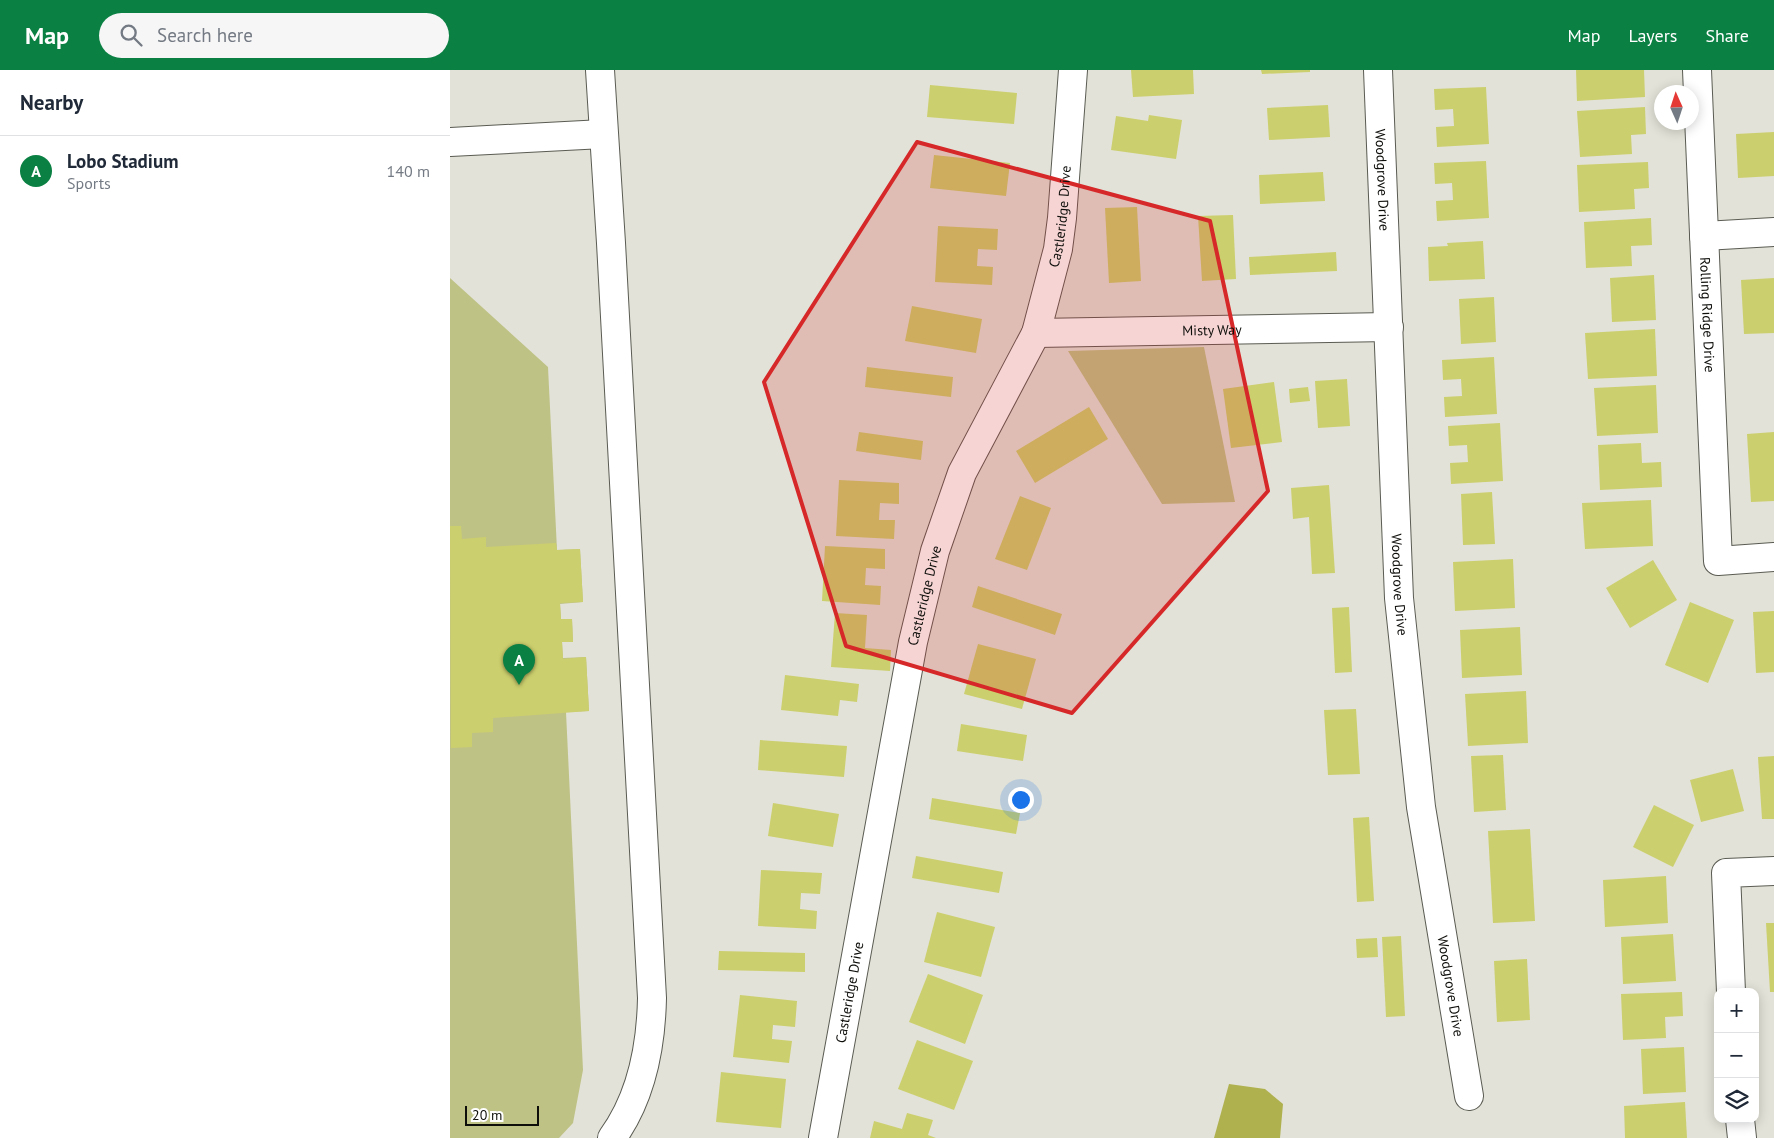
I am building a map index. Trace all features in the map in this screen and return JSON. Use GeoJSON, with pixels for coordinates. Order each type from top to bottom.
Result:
{"type":"FeatureCollection","features":[{"type":"Feature","properties":{"kind":"street"},"geometry":{"type":"LineString","coordinates":[[600,70],[652,998],[651,1037],[647,1058],[633,1097],[612,1138]]}},
{"type":"Feature","properties":{"kind":"street","name":"Castleridge Drive"},"geometry":{"type":"LineString","coordinates":[[823,1138],[913,642],[935,551],[962,473],[1036,333],[1058,249],[1073,70]]}},
{"type":"Feature","properties":{"kind":"street","name":"Woodgrove Drive"},"geometry":{"type":"LineString","coordinates":[[1378,70],[1399,598],[1421,807],[1468,1096]]}},
{"type":"Feature","properties":{"kind":"street","name":"Rolling Ridge Drive"},"geometry":{"type":"LineString","coordinates":[[1697,70],[1718,561],[1774,557]]}},
{"type":"Feature","properties":{"kind":"street"},"geometry":{"type":"LineString","coordinates":[[450,142],[603,134]]}},
{"type":"Feature","properties":{"kind":"street"},"geometry":{"type":"LineString","coordinates":[[1704,236],[1774,232]]}},
{"type":"Feature","properties":{"kind":"street","name":"Misty Way"},"geometry":{"type":"LineString","coordinates":[[1036,333],[1389,327]]}},
{"type":"Feature","properties":{"kind":"street"},"geometry":{"type":"LineString","coordinates":[[1731,988],[1726,873],[1774,871]]}},
{"type":"Feature","properties":{"kind":"street"},"geometry":{"type":"LineString","coordinates":[[1740,1123],[1742,1138]]}},
{"type":"Feature","properties":{"kind":"highlighted area"},"geometry":{"type":"Polygon","coordinates":[[[917,142],[1210,221],[1268,491],[1072,713],[846,646],[764,382],[917,142]]]}},
{"type":"Feature","properties":{"kind":"green space"},"geometry":{"type":"Polygon","coordinates":[[[450,278],[548,367],[557,550],[580,549],[583,602],[560,604],[561,619],[572,619],[573,642],[562,642],[563,658],[586,657],[589,711],[566,712],[583,1070],[573,1123],[559,1138],[450,1138],[450,278]]]}},
{"type":"Feature","properties":{"kind":"green space"},"geometry":{"type":"Polygon","coordinates":[[[1204,347],[1235,502],[1162,504],[1068,351],[1204,347]]]}},
{"type":"Feature","properties":{"kind":"shaded area"},"geometry":{"type":"Polygon","coordinates":[[[1229,1084],[1265,1089],[1283,1104],[1280,1138],[1214,1138],[1229,1084]]]}},
{"type":"Feature","properties":{"kind":"building"},"geometry":{"type":"Polygon","coordinates":[[[1131,70],[1193,70],[1194,94],[1133,97],[1131,70]]]}},
{"type":"Feature","properties":{"kind":"building"},"geometry":{"type":"Polygon","coordinates":[[[1261,70],[1310,70],[1310,72],[1262,74],[1261,70]]]}},
{"type":"Feature","properties":{"kind":"building"},"geometry":{"type":"Polygon","coordinates":[[[1576,70],[1644,70],[1645,97],[1577,101],[1576,70]]]}},
{"type":"Feature","properties":{"kind":"building"},"geometry":{"type":"Polygon","coordinates":[[[930,85],[1017,93],[1014,124],[927,117],[930,85]]]}},
{"type":"Feature","properties":{"kind":"building"},"geometry":{"type":"Polygon","coordinates":[[[1486,87],[1489,144],[1437,147],[1436,127],[1454,126],[1453,109],[1435,110],[1434,89],[1486,87]]]}},
{"type":"Feature","properties":{"kind":"building"},"geometry":{"type":"Polygon","coordinates":[[[1328,105],[1330,137],[1269,140],[1267,108],[1328,105]]]}},
{"type":"Feature","properties":{"kind":"building"},"geometry":{"type":"Polygon","coordinates":[[[1645,107],[1646,134],[1631,135],[1632,154],[1580,157],[1577,111],[1645,107]]]}},
{"type":"Feature","properties":{"kind":"building"},"geometry":{"type":"Polygon","coordinates":[[[1149,115],[1182,120],[1176,159],[1111,150],[1116,116],[1148,121],[1149,115]]]}},
{"type":"Feature","properties":{"kind":"building"},"geometry":{"type":"Polygon","coordinates":[[[1774,132],[1774,176],[1738,178],[1736,134],[1774,132]]]}},
{"type":"Feature","properties":{"kind":"building"},"geometry":{"type":"Polygon","coordinates":[[[934,155],[1010,163],[1006,196],[930,188],[934,155]]]}},
{"type":"Feature","properties":{"kind":"building"},"geometry":{"type":"Polygon","coordinates":[[[1486,161],[1489,218],[1437,221],[1436,201],[1453,200],[1452,183],[1435,184],[1434,163],[1486,161]]]}},
{"type":"Feature","properties":{"kind":"building"},"geometry":{"type":"Polygon","coordinates":[[[1648,162],[1649,188],[1634,189],[1635,209],[1579,212],[1577,165],[1648,162]]]}},
{"type":"Feature","properties":{"kind":"building"},"geometry":{"type":"Polygon","coordinates":[[[1323,172],[1325,201],[1260,204],[1259,175],[1323,172]]]}},
{"type":"Feature","properties":{"kind":"building"},"geometry":{"type":"Polygon","coordinates":[[[1137,207],[1141,281],[1109,283],[1105,208],[1137,207]]]}},
{"type":"Feature","properties":{"kind":"building"},"geometry":{"type":"Polygon","coordinates":[[[1233,215],[1236,279],[1202,281],[1198,216],[1233,215]]]}},
{"type":"Feature","properties":{"kind":"building"},"geometry":{"type":"Polygon","coordinates":[[[1651,218],[1652,245],[1631,246],[1632,266],[1586,268],[1584,222],[1651,218]]]}},
{"type":"Feature","properties":{"kind":"building"},"geometry":{"type":"Polygon","coordinates":[[[938,226],[998,229],[997,250],[978,249],[977,266],[993,267],[992,285],[935,282],[938,226]]]}},
{"type":"Feature","properties":{"kind":"building"},"geometry":{"type":"Polygon","coordinates":[[[1483,241],[1485,279],[1429,281],[1428,247],[1448,246],[1447,243],[1483,241]]]}},
{"type":"Feature","properties":{"kind":"building"},"geometry":{"type":"Polygon","coordinates":[[[1336,252],[1337,271],[1250,275],[1249,257],[1336,252]]]}},
{"type":"Feature","properties":{"kind":"building"},"geometry":{"type":"Polygon","coordinates":[[[1654,275],[1656,320],[1612,322],[1610,278],[1654,275]]]}},
{"type":"Feature","properties":{"kind":"building"},"geometry":{"type":"Polygon","coordinates":[[[1774,278],[1774,333],[1744,334],[1741,280],[1774,278]]]}},
{"type":"Feature","properties":{"kind":"building"},"geometry":{"type":"Polygon","coordinates":[[[1494,297],[1496,342],[1461,344],[1459,299],[1494,297]]]}},
{"type":"Feature","properties":{"kind":"building"},"geometry":{"type":"Polygon","coordinates":[[[912,306],[982,319],[976,353],[905,341],[912,306]]]}},
{"type":"Feature","properties":{"kind":"building"},"geometry":{"type":"Polygon","coordinates":[[[1655,329],[1657,376],[1588,379],[1585,333],[1655,329]]]}},
{"type":"Feature","properties":{"kind":"building"},"geometry":{"type":"Polygon","coordinates":[[[1494,357],[1497,414],[1445,417],[1444,397],[1462,396],[1461,379],[1443,380],[1442,360],[1494,357]]]}},
{"type":"Feature","properties":{"kind":"building"},"geometry":{"type":"Polygon","coordinates":[[[867,367],[953,377],[951,397],[865,387],[867,367]]]}},
{"type":"Feature","properties":{"kind":"building"},"geometry":{"type":"Polygon","coordinates":[[[1347,379],[1350,426],[1318,428],[1315,381],[1347,379]]]}},
{"type":"Feature","properties":{"kind":"building"},"geometry":{"type":"Polygon","coordinates":[[[1274,382],[1282,442],[1231,448],[1223,389],[1274,382]]]}},
{"type":"Feature","properties":{"kind":"building"},"geometry":{"type":"Polygon","coordinates":[[[1656,385],[1658,433],[1597,436],[1594,388],[1656,385]]]}},
{"type":"Feature","properties":{"kind":"building"},"geometry":{"type":"Polygon","coordinates":[[[1308,387],[1310,401],[1290,403],[1289,389],[1308,387]]]}},
{"type":"Feature","properties":{"kind":"building"},"geometry":{"type":"Polygon","coordinates":[[[1089,407],[1108,439],[1035,483],[1016,451],[1089,407]]]}},
{"type":"Feature","properties":{"kind":"building"},"geometry":{"type":"Polygon","coordinates":[[[1500,423],[1503,481],[1451,484],[1450,463],[1468,462],[1467,445],[1449,446],[1448,426],[1500,423]]]}},
{"type":"Feature","properties":{"kind":"building"},"geometry":{"type":"Polygon","coordinates":[[[859,432],[923,441],[921,460],[856,451],[859,432]]]}},
{"type":"Feature","properties":{"kind":"building"},"geometry":{"type":"Polygon","coordinates":[[[1774,432],[1774,501],[1751,502],[1747,434],[1774,432]]]}},
{"type":"Feature","properties":{"kind":"building"},"geometry":{"type":"Polygon","coordinates":[[[1641,443],[1642,463],[1661,462],[1662,487],[1600,490],[1598,445],[1641,443]]]}},
{"type":"Feature","properties":{"kind":"building"},"geometry":{"type":"Polygon","coordinates":[[[839,480],[899,483],[899,504],[880,503],[879,520],[895,520],[894,539],[836,536],[839,480]]]}},
{"type":"Feature","properties":{"kind":"building"},"geometry":{"type":"Polygon","coordinates":[[[1329,485],[1335,573],[1312,574],[1309,517],[1293,519],[1291,488],[1329,485]]]}},
{"type":"Feature","properties":{"kind":"building"},"geometry":{"type":"Polygon","coordinates":[[[1492,492],[1495,544],[1463,545],[1461,494],[1492,492]]]}},
{"type":"Feature","properties":{"kind":"building"},"geometry":{"type":"Polygon","coordinates":[[[1020,496],[1051,508],[1027,570],[995,559],[1020,496]]]}},
{"type":"Feature","properties":{"kind":"building"},"geometry":{"type":"Polygon","coordinates":[[[1651,500],[1653,546],[1585,549],[1582,503],[1651,500]]]}},
{"type":"Feature","properties":{"kind":"building"},"geometry":{"type":"Polygon","coordinates":[[[450,526],[461,526],[462,539],[486,537],[486,547],[556,543],[557,550],[580,549],[583,602],[560,603],[561,619],[572,619],[573,642],[562,642],[563,659],[586,657],[589,711],[493,718],[493,732],[472,733],[472,747],[451,748],[450,526]]]}},
{"type":"Feature","properties":{"kind":"building"},"geometry":{"type":"Polygon","coordinates":[[[825,546],[885,549],[885,569],[866,568],[865,585],[881,586],[880,605],[822,601],[825,546]]]}},
{"type":"Feature","properties":{"kind":"building"},"geometry":{"type":"Polygon","coordinates":[[[1513,559],[1515,608],[1455,611],[1453,562],[1513,559]]]}},
{"type":"Feature","properties":{"kind":"building"},"geometry":{"type":"Polygon","coordinates":[[[1653,560],[1677,600],[1630,628],[1606,588],[1653,560]]]}},
{"type":"Feature","properties":{"kind":"building"},"geometry":{"type":"Polygon","coordinates":[[[978,586],[1062,614],[1055,635],[972,607],[978,586]]]}},
{"type":"Feature","properties":{"kind":"building"},"geometry":{"type":"Polygon","coordinates":[[[1690,602],[1734,620],[1708,683],[1665,665],[1690,602]]]}},
{"type":"Feature","properties":{"kind":"building"},"geometry":{"type":"Polygon","coordinates":[[[1349,607],[1352,672],[1335,673],[1332,608],[1349,607]]]}},
{"type":"Feature","properties":{"kind":"building"},"geometry":{"type":"Polygon","coordinates":[[[1774,611],[1774,672],[1756,673],[1753,612],[1774,611]]]}},
{"type":"Feature","properties":{"kind":"building"},"geometry":{"type":"Polygon","coordinates":[[[835,613],[867,615],[865,648],[891,650],[890,671],[831,667],[835,613]]]}},
{"type":"Feature","properties":{"kind":"building"},"geometry":{"type":"Polygon","coordinates":[[[1520,627],[1522,675],[1462,678],[1460,630],[1520,627]]]}},
{"type":"Feature","properties":{"kind":"building"},"geometry":{"type":"Polygon","coordinates":[[[978,644],[1036,659],[1022,709],[964,694],[978,644]]]}},
{"type":"Feature","properties":{"kind":"building"},"geometry":{"type":"Polygon","coordinates":[[[785,675],[859,684],[857,702],[840,700],[838,716],[781,710],[785,675]]]}},
{"type":"Feature","properties":{"kind":"building"},"geometry":{"type":"Polygon","coordinates":[[[1526,691],[1528,743],[1468,746],[1465,694],[1526,691]]]}},
{"type":"Feature","properties":{"kind":"building"},"geometry":{"type":"Polygon","coordinates":[[[1356,709],[1360,774],[1328,775],[1324,710],[1356,709]]]}},
{"type":"Feature","properties":{"kind":"building"},"geometry":{"type":"Polygon","coordinates":[[[961,724],[1027,735],[1023,761],[957,751],[961,724]]]}},
{"type":"Feature","properties":{"kind":"building"},"geometry":{"type":"Polygon","coordinates":[[[760,740],[847,746],[844,777],[758,770],[760,740]]]}},
{"type":"Feature","properties":{"kind":"building"},"geometry":{"type":"Polygon","coordinates":[[[1503,755],[1506,810],[1474,812],[1471,756],[1503,755]]]}},
{"type":"Feature","properties":{"kind":"building"},"geometry":{"type":"Polygon","coordinates":[[[1774,756],[1774,819],[1762,819],[1758,757],[1774,756]]]}},
{"type":"Feature","properties":{"kind":"building"},"geometry":{"type":"Polygon","coordinates":[[[1733,769],[1744,811],[1701,822],[1690,780],[1733,769]]]}},
{"type":"Feature","properties":{"kind":"building"},"geometry":{"type":"Polygon","coordinates":[[[932,798],[1020,813],[1016,834],[929,819],[932,798]]]}},
{"type":"Feature","properties":{"kind":"building"},"geometry":{"type":"Polygon","coordinates":[[[773,803],[839,814],[833,847],[768,836],[773,803]]]}},
{"type":"Feature","properties":{"kind":"building"},"geometry":{"type":"Polygon","coordinates":[[[1654,805],[1694,825],[1673,867],[1633,847],[1654,805]]]}},
{"type":"Feature","properties":{"kind":"building"},"geometry":{"type":"Polygon","coordinates":[[[1369,817],[1374,901],[1357,902],[1353,818],[1369,817]]]}},
{"type":"Feature","properties":{"kind":"building"},"geometry":{"type":"Polygon","coordinates":[[[1530,829],[1535,921],[1493,923],[1488,831],[1530,829]]]}},
{"type":"Feature","properties":{"kind":"building"},"geometry":{"type":"Polygon","coordinates":[[[916,856],[1003,872],[999,893],[912,878],[916,856]]]}},
{"type":"Feature","properties":{"kind":"building"},"geometry":{"type":"Polygon","coordinates":[[[761,870],[822,873],[820,894],[801,893],[800,909],[817,911],[816,929],[758,926],[761,870]]]}},
{"type":"Feature","properties":{"kind":"building"},"geometry":{"type":"Polygon","coordinates":[[[1666,876],[1668,923],[1605,927],[1603,880],[1666,876]]]}},
{"type":"Feature","properties":{"kind":"building"},"geometry":{"type":"Polygon","coordinates":[[[937,912],[995,927],[981,977],[924,962],[937,912]]]}},
{"type":"Feature","properties":{"kind":"building"},"geometry":{"type":"Polygon","coordinates":[[[1766,923],[1774,923],[1774,992],[1770,992],[1766,923]]]}},
{"type":"Feature","properties":{"kind":"building"},"geometry":{"type":"Polygon","coordinates":[[[1673,934],[1676,981],[1623,984],[1621,937],[1673,934]]]}},
{"type":"Feature","properties":{"kind":"building"},"geometry":{"type":"Polygon","coordinates":[[[1401,936],[1405,1016],[1386,1017],[1382,937],[1401,936]]]}},
{"type":"Feature","properties":{"kind":"building"},"geometry":{"type":"Polygon","coordinates":[[[1377,938],[1378,957],[1357,958],[1356,939],[1377,938]]]}},
{"type":"Feature","properties":{"kind":"building"},"geometry":{"type":"Polygon","coordinates":[[[719,951],[805,953],[805,972],[718,970],[719,951]]]}},
{"type":"Feature","properties":{"kind":"building"},"geometry":{"type":"Polygon","coordinates":[[[1527,959],[1530,1020],[1497,1022],[1494,961],[1527,959]]]}},
{"type":"Feature","properties":{"kind":"building"},"geometry":{"type":"Polygon","coordinates":[[[928,974],[983,995],[965,1044],[909,1022],[928,974]]]}},
{"type":"Feature","properties":{"kind":"building"},"geometry":{"type":"Polygon","coordinates":[[[1682,992],[1683,1016],[1665,1017],[1666,1038],[1623,1040],[1621,994],[1682,992]]]}},
{"type":"Feature","properties":{"kind":"building"},"geometry":{"type":"Polygon","coordinates":[[[740,995],[797,1001],[795,1027],[773,1025],[772,1039],[792,1041],[789,1063],[733,1057],[740,995]]]}},
{"type":"Feature","properties":{"kind":"building"},"geometry":{"type":"Polygon","coordinates":[[[917,1040],[973,1061],[954,1110],[898,1089],[917,1040]]]}},
{"type":"Feature","properties":{"kind":"building"},"geometry":{"type":"Polygon","coordinates":[[[1684,1047],[1686,1092],[1643,1094],[1641,1049],[1684,1047]]]}},
{"type":"Feature","properties":{"kind":"building"},"geometry":{"type":"Polygon","coordinates":[[[721,1072],[786,1079],[781,1128],[716,1122],[721,1072]]]}},
{"type":"Feature","properties":{"kind":"building"},"geometry":{"type":"Polygon","coordinates":[[[1685,1102],[1687,1138],[1625,1138],[1624,1106],[1685,1102]]]}},
{"type":"Feature","properties":{"kind":"building"},"geometry":{"type":"Polygon","coordinates":[[[907,1113],[933,1120],[928,1135],[936,1138],[870,1138],[874,1121],[902,1129],[907,1113]]]}},
{"type":"Feature","properties":{"kind":"place","name":"Lobo Stadium"},"geometry":{"type":"Point","coordinates":[519,685]}}]}
